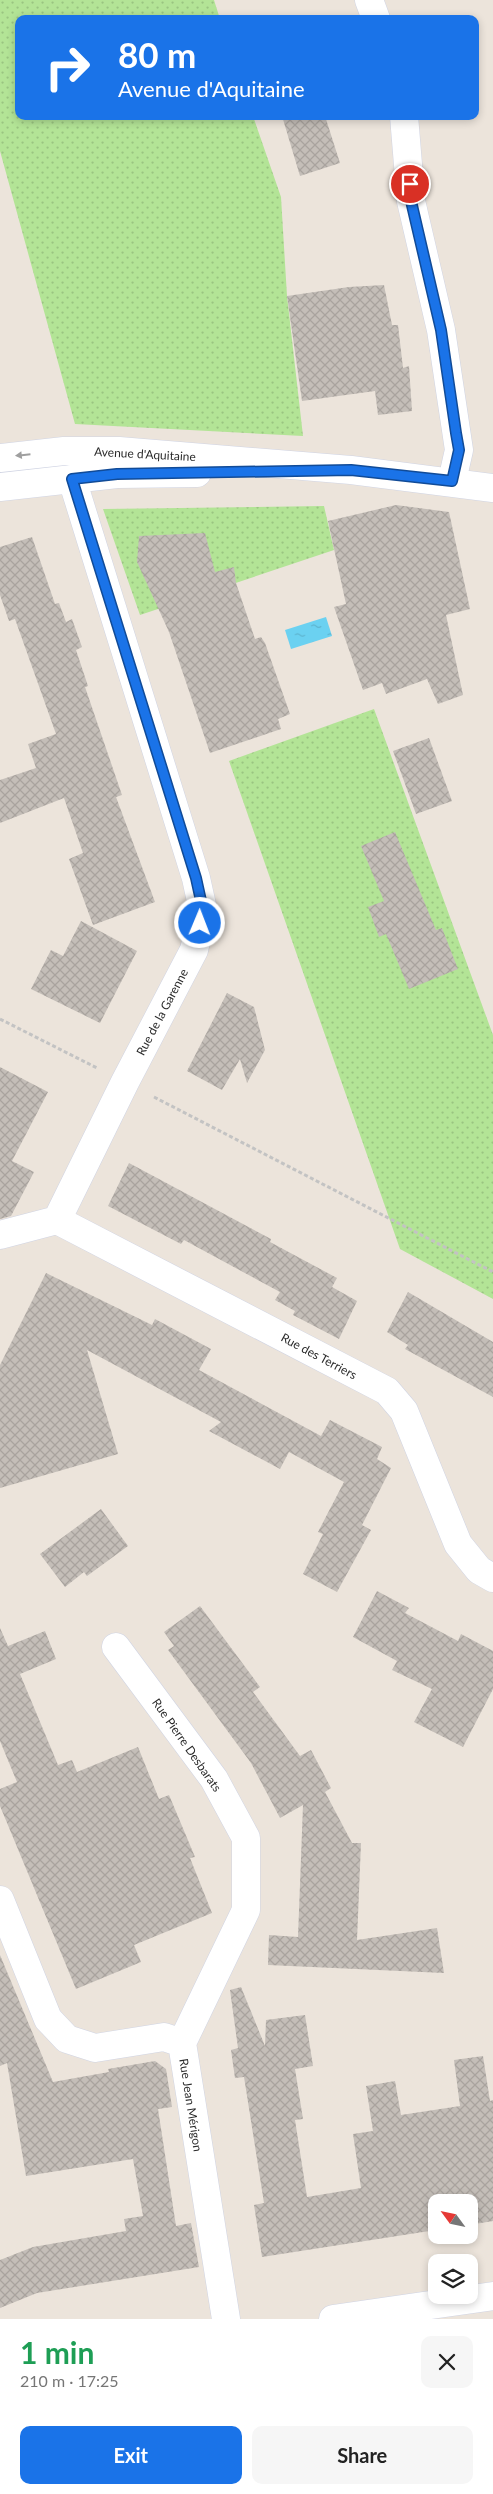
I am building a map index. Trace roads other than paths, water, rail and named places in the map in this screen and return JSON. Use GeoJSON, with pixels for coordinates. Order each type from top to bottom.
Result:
{"type":"FeatureCollection","features":[{"type":"Feature","properties":{"kind":"street"},"geometry":{"type":"LineString","coordinates":[[369,0],[375,15]]}},
{"type":"Feature","properties":{"kind":"street"},"geometry":{"type":"LineString","coordinates":[[404,120],[411,201],[441,330],[459,450],[452,481]]}},
{"type":"Feature","properties":{"kind":"street","name":"Avenue d'Aquitaine"},"geometry":{"type":"LineString","coordinates":[[0,458],[64,451],[119,451],[351,470],[452,481],[493,488]]}},
{"type":"Feature","properties":{"kind":"street","name":"Rue de la Garenne"},"geometry":{"type":"LineString","coordinates":[[57,1220],[125,1082],[194,950],[203,910],[196,878],[64,451]]}},
{"type":"Feature","properties":{"kind":"street","name":"Avenue d'Aquitaine"},"geometry":{"type":"LineString","coordinates":[[0,487],[117,474],[351,470]]}},
{"type":"Feature","properties":{"kind":"street"},"geometry":{"type":"LineString","coordinates":[[0,1235],[57,1220]]}},
{"type":"Feature","properties":{"kind":"street","name":"Rue des Terriers"},"geometry":{"type":"LineString","coordinates":[[57,1220],[387,1391],[404,1411],[458,1544],[479,1570],[493,1578]]}},
{"type":"Feature","properties":{"kind":"street","name":"Rue Pierre Desbarats"},"geometry":{"type":"LineString","coordinates":[[116,1647],[214,1779],[246,1838],[246,1910],[182,2043]]}},
{"type":"Feature","properties":{"kind":"street","name":"Rue Jean Mérigon"},"geometry":{"type":"LineString","coordinates":[[0,1900],[48,2019],[67,2039],[95,2048],[164,2037],[182,2043],[226,2319]]}},
{"type":"Feature","properties":{"kind":"street"},"geometry":{"type":"LineString","coordinates":[[333,2319],[493,2296]]}},
{"type":"Feature","properties":{"kind":"water"},"geometry":{"type":"Polygon","coordinates":[[[326,617],[332,636],[291,649],[285,630],[326,617]]]}}]}
